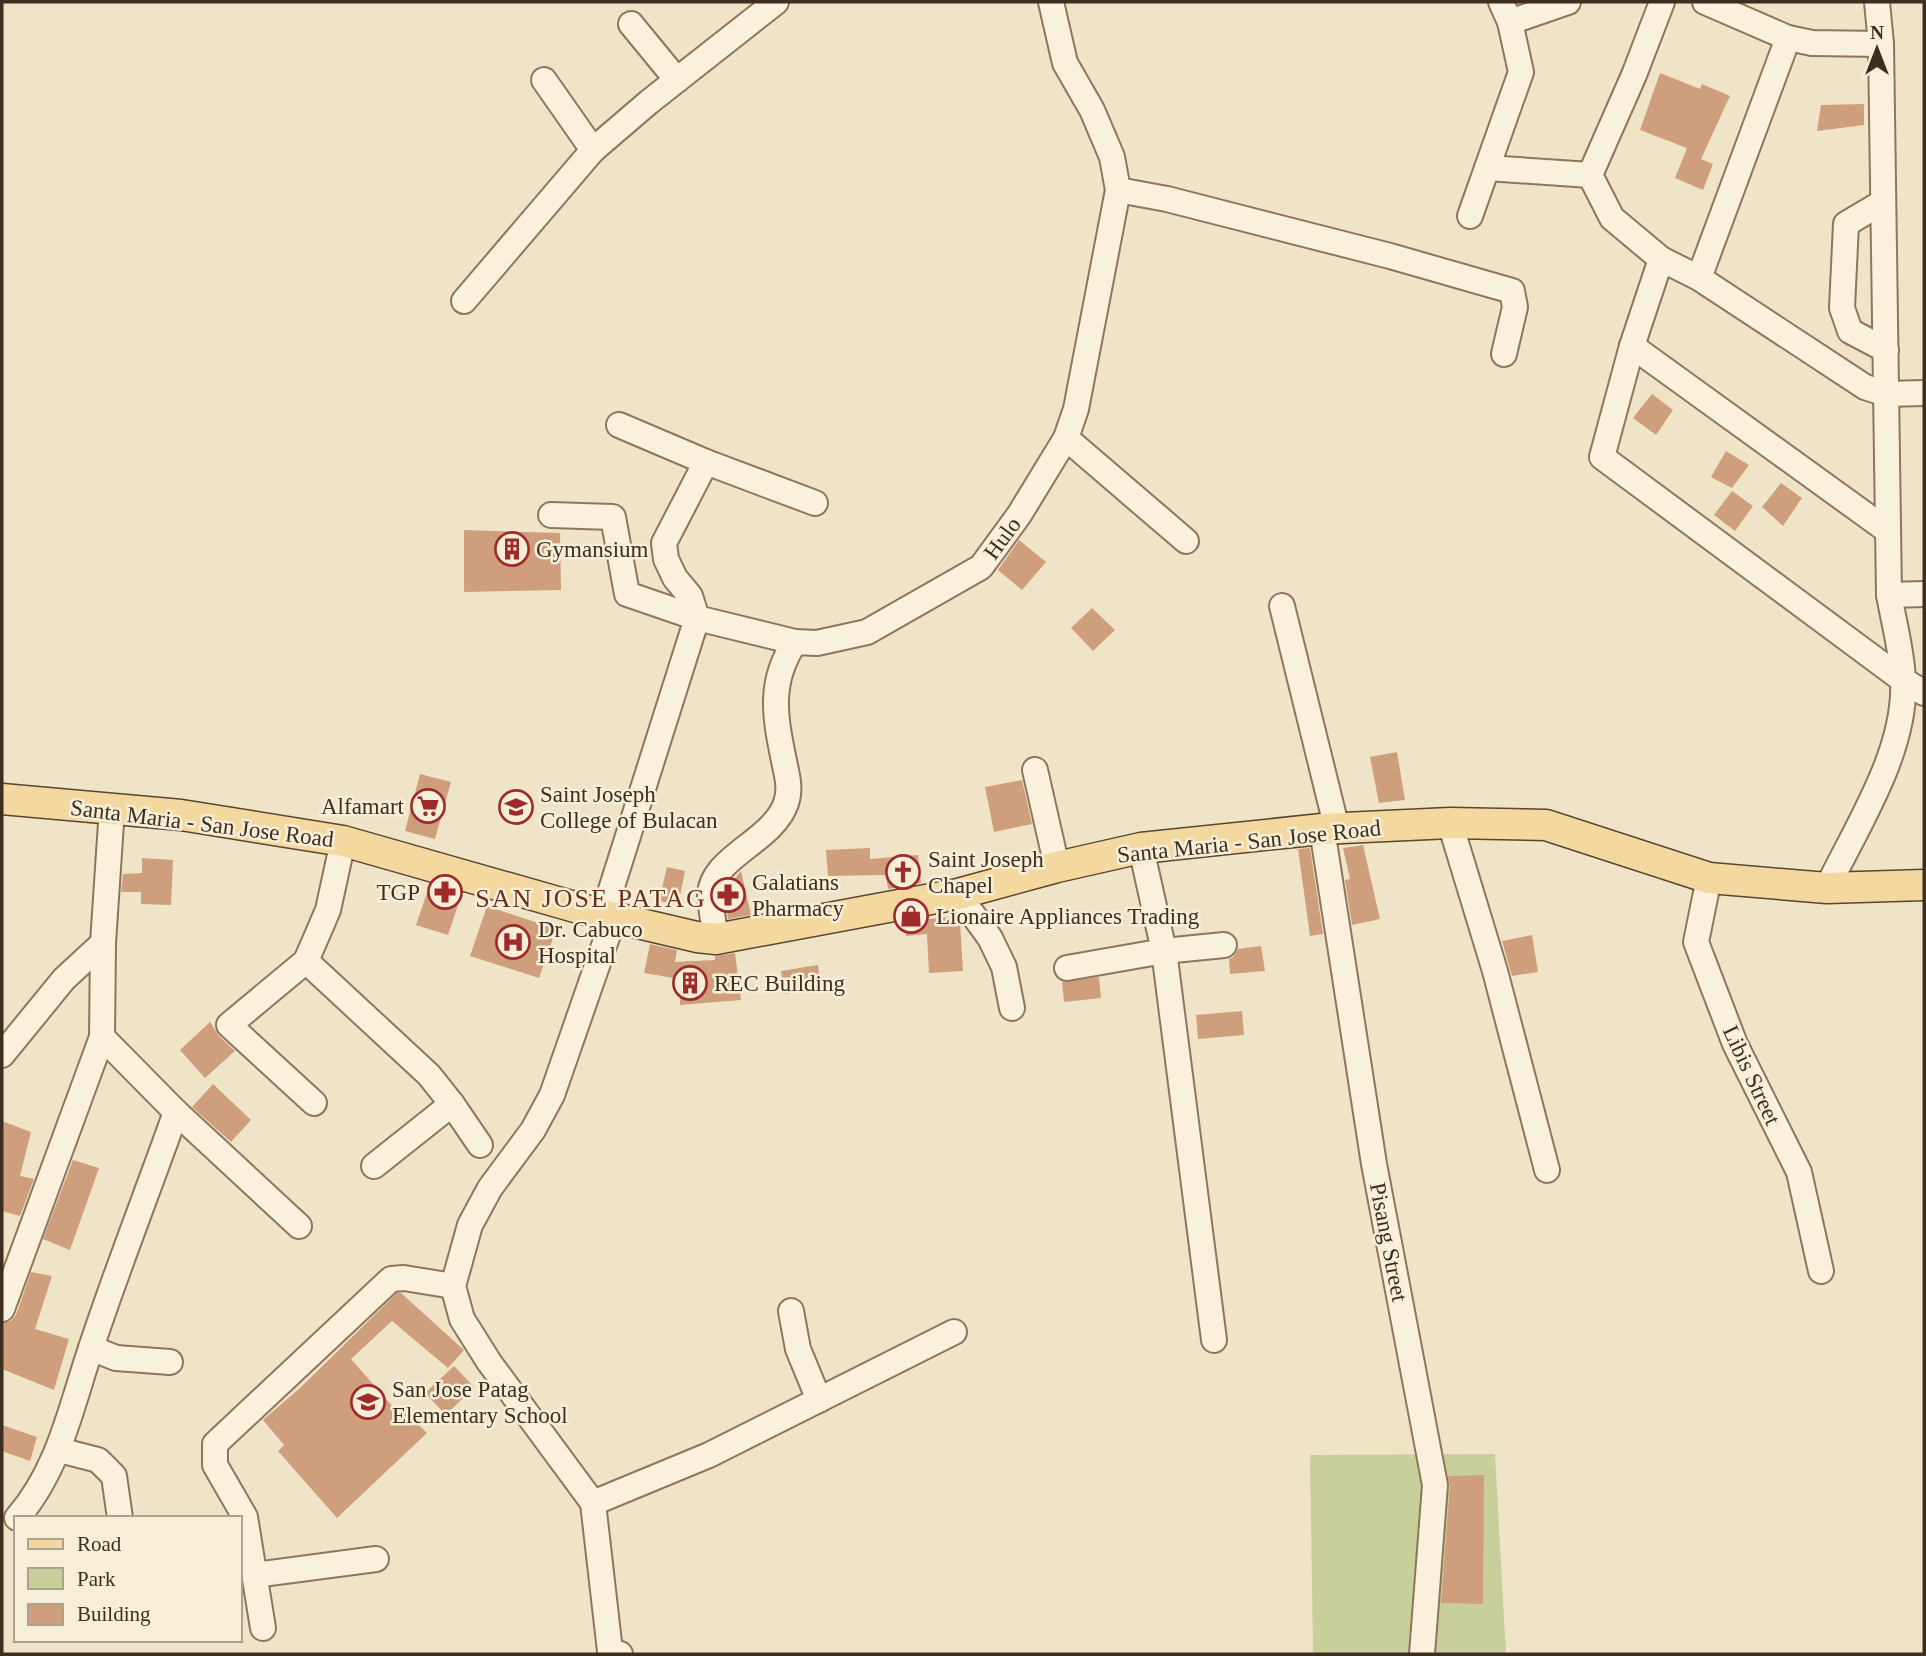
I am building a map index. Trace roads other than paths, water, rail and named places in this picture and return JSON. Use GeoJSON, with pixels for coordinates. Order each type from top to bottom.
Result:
{"type":"FeatureCollection","features":[{"type":"Feature","properties":{"kind":"main road","name":"Santa Maria - San Jose Road"},"geometry":{"type":"LineString","coordinates":[[2,799],[181,815],[343,841],[608,916],[716,939],[958,894],[1141,848],[1329,829],[1451,823],[1546,825],[1709,878],[1827,888],[1924,885]]}},
{"type":"Feature","properties":{"kind":"street"},"geometry":{"type":"LineString","coordinates":[[464,301],[593,150],[776,2]]}},
{"type":"Feature","properties":{"kind":"street","name":"Hulo"},"geometry":{"type":"LineString","coordinates":[[551,515],[613,517],[627,594],[697,618],[795,642],[817,643],[867,632],[981,567],[1019,515],[1066,438],[1076,409],[1118,190],[1112,157],[1092,110],[1065,63],[1051,2]]}},
{"type":"Feature","properties":{"kind":"street"},"geometry":{"type":"LineString","coordinates":[[1470,216],[1521,72],[1505,12],[1568,2]]}},
{"type":"Feature","properties":{"kind":"street"},"geometry":{"type":"LineString","coordinates":[[1590,175],[1634,75],[1662,2]]}},
{"type":"Feature","properties":{"kind":"street"},"geometry":{"type":"LineString","coordinates":[[1704,2],[1788,38],[1812,43],[1881,44]]}},
{"type":"Feature","properties":{"kind":"street"},"geometry":{"type":"LineString","coordinates":[[1827,888],[1898,737],[1914,687],[1889,595],[1881,44],[1877,2]]}},
{"type":"Feature","properties":{"kind":"street"},"geometry":{"type":"LineString","coordinates":[[631,24],[677,80]]}},
{"type":"Feature","properties":{"kind":"street"},"geometry":{"type":"LineString","coordinates":[[1699,278],[1788,38]]}},
{"type":"Feature","properties":{"kind":"street"},"geometry":{"type":"LineString","coordinates":[[544,80],[593,150]]}},
{"type":"Feature","properties":{"kind":"street"},"geometry":{"type":"LineString","coordinates":[[1487,168],[1590,175]]}},
{"type":"Feature","properties":{"kind":"street"},"geometry":{"type":"LineString","coordinates":[[1590,175],[1612,218],[1661,259],[1699,278],[1865,387],[1886,394],[1924,393]]}},
{"type":"Feature","properties":{"kind":"street"},"geometry":{"type":"LineString","coordinates":[[1118,190],[1194,205],[1511,291],[1515,307],[1504,354]]}},
{"type":"Feature","properties":{"kind":"street"},"geometry":{"type":"LineString","coordinates":[[1883,202],[1846,224],[1842,308],[1850,331],[1886,350]]}},
{"type":"Feature","properties":{"kind":"street"},"geometry":{"type":"LineString","coordinates":[[1661,259],[1632,346],[1602,457],[1914,687]]}},
{"type":"Feature","properties":{"kind":"street"},"geometry":{"type":"LineString","coordinates":[[1632,346],[1888,531]]}},
{"type":"Feature","properties":{"kind":"street"},"geometry":{"type":"LineString","coordinates":[[619,425],[706,463],[815,503]]}},
{"type":"Feature","properties":{"kind":"street"},"geometry":{"type":"LineString","coordinates":[[1066,438],[1186,541]]}},
{"type":"Feature","properties":{"kind":"street"},"geometry":{"type":"LineString","coordinates":[[620,1654],[610,1651],[593,1503],[489,1362],[462,1319],[453,1286],[470,1225],[489,1188],[533,1130],[552,1095],[608,916],[697,618],[690,597],[675,578],[666,559],[664,543],[706,463]]}},
{"type":"Feature","properties":{"kind":"street"},"geometry":{"type":"LineString","coordinates":[[1889,595],[1924,594]]}},
{"type":"Feature","properties":{"kind":"street","name":"Pisang Street"},"geometry":{"type":"LineString","coordinates":[[1282,606],[1329,829],[1374,1164],[1435,1485],[1422,1654]]}},
{"type":"Feature","properties":{"kind":"street"},"geometry":{"type":"LineString","coordinates":[[716,939],[710,894],[715,880],[721,868],[769,830],[785,806],[789,791],[776,721],[775,691],[785,657],[795,642]]}},
{"type":"Feature","properties":{"kind":"street"},"geometry":{"type":"LineString","coordinates":[[1035,770],[1057,867]]}},
{"type":"Feature","properties":{"kind":"street"},"geometry":{"type":"LineString","coordinates":[[2,1309],[102,1037],[103,943],[112,808]]}},
{"type":"Feature","properties":{"kind":"street"},"geometry":{"type":"LineString","coordinates":[[1451,823],[1495,971],[1547,1170]]}},
{"type":"Feature","properties":{"kind":"street"},"geometry":{"type":"LineString","coordinates":[[314,1103],[229,1025],[306,961],[328,910],[343,841]]}},
{"type":"Feature","properties":{"kind":"street"},"geometry":{"type":"LineString","coordinates":[[1141,848],[1164,951],[1214,1340]]}},
{"type":"Feature","properties":{"kind":"street","name":"Libis Street"},"geometry":{"type":"LineString","coordinates":[[1709,878],[1696,942],[1735,1044],[1800,1172],[1821,1271]]}},
{"type":"Feature","properties":{"kind":"street"},"geometry":{"type":"LineString","coordinates":[[958,894],[990,938],[1004,967],[1012,1007]]}},
{"type":"Feature","properties":{"kind":"street"},"geometry":{"type":"LineString","coordinates":[[2,1055],[64,979],[103,943]]}},
{"type":"Feature","properties":{"kind":"street"},"geometry":{"type":"LineString","coordinates":[[1067,968],[1164,951],[1224,945]]}},
{"type":"Feature","properties":{"kind":"street"},"geometry":{"type":"LineString","coordinates":[[306,961],[429,1075],[480,1145]]}},
{"type":"Feature","properties":{"kind":"street"},"geometry":{"type":"LineString","coordinates":[[102,1037],[176,1112],[299,1226]]}},
{"type":"Feature","properties":{"kind":"street"},"geometry":{"type":"LineString","coordinates":[[374,1166],[452,1104]]}},
{"type":"Feature","properties":{"kind":"street"},"geometry":{"type":"LineString","coordinates":[[18,1516],[32,1501],[59,1450],[90,1348],[176,1112]]}},
{"type":"Feature","properties":{"kind":"street"},"geometry":{"type":"LineString","coordinates":[[263,1628],[245,1517],[215,1465],[215,1444],[391,1279],[404,1278],[453,1286]]}},
{"type":"Feature","properties":{"kind":"street"},"geometry":{"type":"LineString","coordinates":[[790,1311],[799,1349],[819,1400]]}},
{"type":"Feature","properties":{"kind":"street"},"geometry":{"type":"LineString","coordinates":[[593,1503],[709,1455],[954,1332]]}},
{"type":"Feature","properties":{"kind":"street"},"geometry":{"type":"LineString","coordinates":[[90,1348],[116,1358],[170,1363]]}},
{"type":"Feature","properties":{"kind":"street"},"geometry":{"type":"LineString","coordinates":[[59,1450],[98,1460],[114,1476],[120,1516]]}},
{"type":"Feature","properties":{"kind":"street"},"geometry":{"type":"LineString","coordinates":[[254,1575],[376,1559]]}},
{"type":"Feature","properties":{"kind":"place","name":"Gymansium"},"geometry":{"type":"Point","coordinates":[512,549]}},
{"type":"Feature","properties":{"kind":"place","name":"Alfamart"},"geometry":{"type":"Point","coordinates":[428,806]}},
{"type":"Feature","properties":{"kind":"place","name":"Saint Joseph College of Bulacan"},"geometry":{"type":"Point","coordinates":[516,807]}},
{"type":"Feature","properties":{"kind":"place","name":"Saint Joseph Chapel"},"geometry":{"type":"Point","coordinates":[903,872]}},
{"type":"Feature","properties":{"kind":"place","name":"TGP"},"geometry":{"type":"Point","coordinates":[445,892]}},
{"type":"Feature","properties":{"kind":"place","name":"Galatians Pharmacy"},"geometry":{"type":"Point","coordinates":[728,895]}},
{"type":"Feature","properties":{"kind":"place","name":"Lionaire Appliances Trading"},"geometry":{"type":"Point","coordinates":[911,916]}},
{"type":"Feature","properties":{"kind":"place","name":"Dr. Cabuco Hospital"},"geometry":{"type":"Point","coordinates":[513,942]}},
{"type":"Feature","properties":{"kind":"place","name":"REC Building"},"geometry":{"type":"Point","coordinates":[690,983]}},
{"type":"Feature","properties":{"kind":"place","name":"San Jose Patag Elementary School"},"geometry":{"type":"Point","coordinates":[368,1402]}},
{"type":"Feature","properties":{"kind":"district","name":"SAN JOSE PATAG"},"geometry":{"type":"Point","coordinates":[591,898]}}]}
